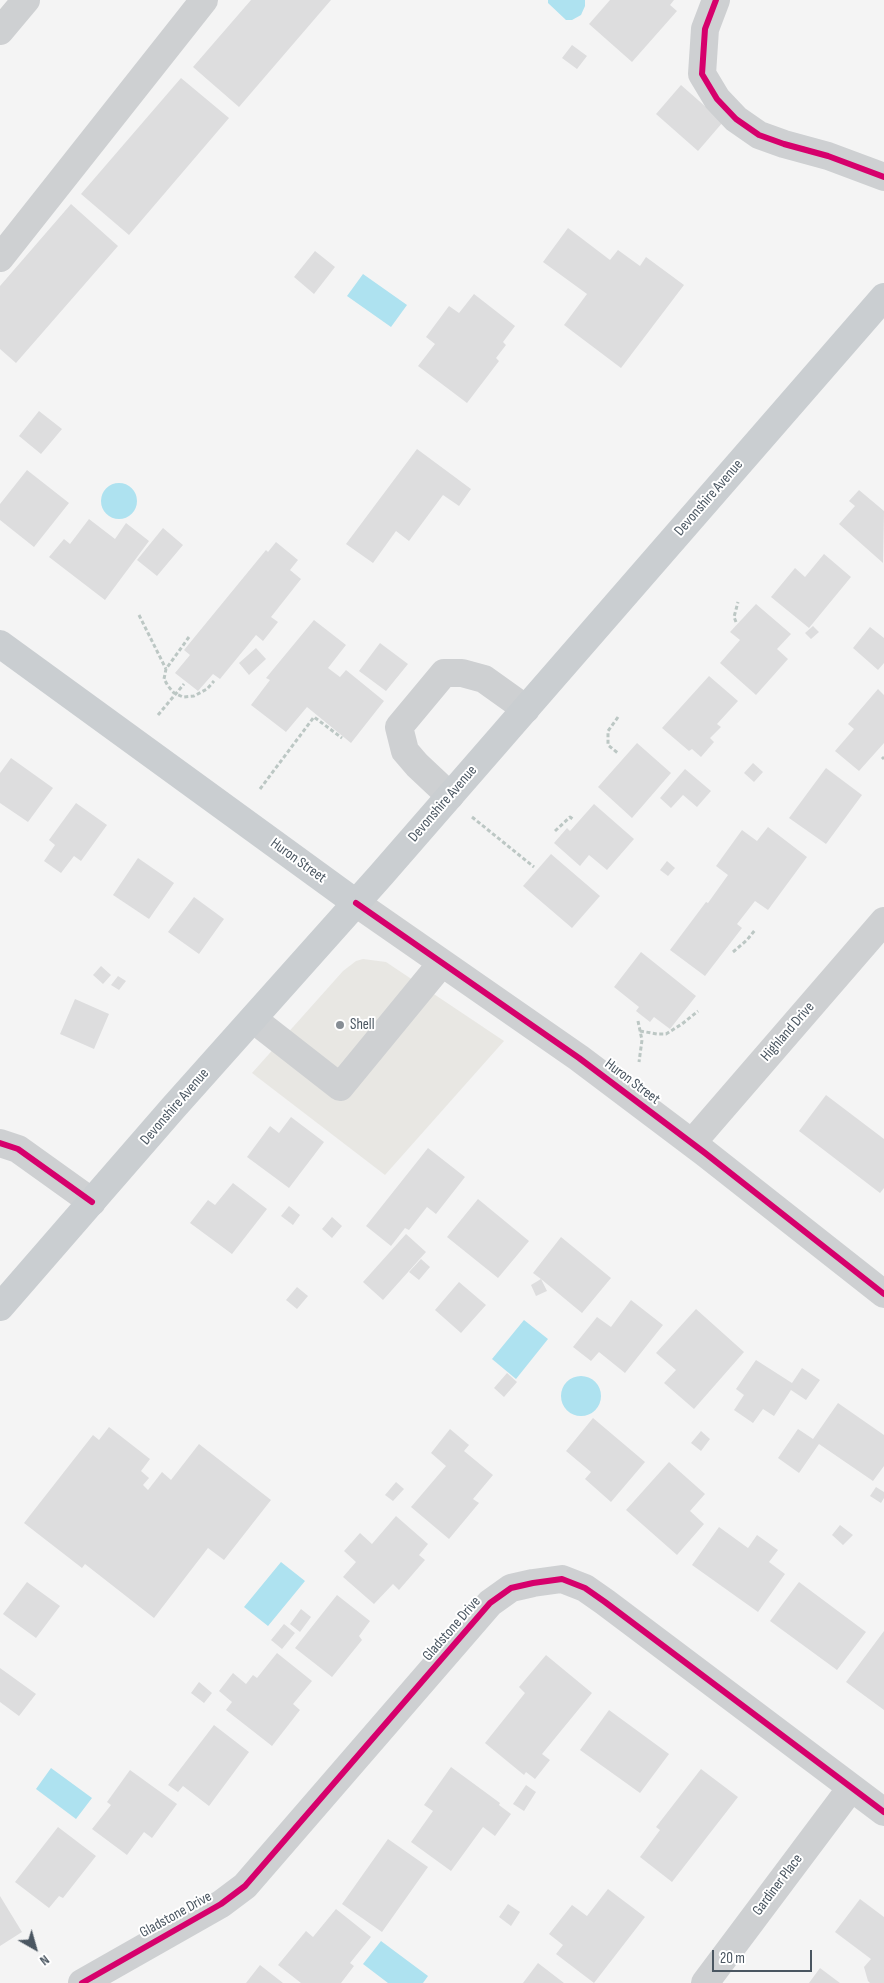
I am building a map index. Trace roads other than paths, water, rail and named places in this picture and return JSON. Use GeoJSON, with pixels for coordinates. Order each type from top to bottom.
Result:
{"type":"FeatureCollection","features":[{"type":"Feature","properties":{"kind":"main road","name":"Devonshire Avenue"},"geometry":{"type":"LineString","coordinates":[[0,1307],[173,1108],[450,796],[884,297]]}},
{"type":"Feature","properties":{"kind":"main road","name":"Huron Street"},"geometry":{"type":"LineString","coordinates":[[0,644],[356,903]]}},
{"type":"Feature","properties":{"kind":"street"},"geometry":{"type":"LineString","coordinates":[[0,32],[26,0]]}},
{"type":"Feature","properties":{"kind":"street"},"geometry":{"type":"LineString","coordinates":[[0,258],[204,0]]}},
{"type":"Feature","properties":{"kind":"street"},"geometry":{"type":"LineString","coordinates":[[716,0],[705,29],[702,74],[717,99],[736,119],[759,135],[828,156],[884,176]]}},
{"type":"Feature","properties":{"kind":"street"},"geometry":{"type":"LineString","coordinates":[[450,796],[417,765],[405,750],[399,727],[444,674],[462,673],[484,680],[526,709]]}},
{"type":"Feature","properties":{"kind":"street","name":"Huron Street"},"geometry":{"type":"LineString","coordinates":[[356,903],[441,964],[579,1058],[692,1143],[884,1294]]}},
{"type":"Feature","properties":{"kind":"street","name":"Highland Drive"},"geometry":{"type":"LineString","coordinates":[[692,1143],[884,922]]}},
{"type":"Feature","properties":{"kind":"street"},"geometry":{"type":"LineString","coordinates":[[253,1019],[340,1087],[441,964]]}},
{"type":"Feature","properties":{"kind":"street"},"geometry":{"type":"LineString","coordinates":[[0,1143],[18,1148],[92,1202]]}},
{"type":"Feature","properties":{"kind":"street","name":"Gladstone Drive"},"geometry":{"type":"LineString","coordinates":[[82,1983],[221,1904],[246,1886],[490,1603],[511,1588],[562,1579],[585,1588],[619,1611],[884,1812]]}},
{"type":"Feature","properties":{"kind":"street","name":"Gardiner Place"},"geometry":{"type":"LineString","coordinates":[[705,1983],[851,1788]]}},
{"type":"Feature","properties":{"kind":"water"},"geometry":{"type":"Polygon","coordinates":[[[548,0],[585,0],[585,6],[581,15],[572,20],[566,20],[548,3],[548,0]]]}},
{"type":"Feature","properties":{"kind":"water"},"geometry":{"type":"Polygon","coordinates":[[[363,274],[407,305],[391,327],[347,296],[363,274]]]}},
{"type":"Feature","properties":{"kind":"water"},"geometry":{"type":"Polygon","coordinates":[[[119,483],[126,484],[132,488],[136,494],[136,508],[132,514],[126,518],[119,519],[112,518],[106,514],[102,508],[101,501],[102,494],[106,488],[112,484],[119,483]]]}},
{"type":"Feature","properties":{"kind":"water"},"geometry":{"type":"Polygon","coordinates":[[[524,1320],[548,1339],[516,1379],[492,1359],[524,1320]]]}},
{"type":"Feature","properties":{"kind":"water"},"geometry":{"type":"Polygon","coordinates":[[[581,1376],[595,1382],[601,1396],[595,1410],[581,1416],[567,1410],[561,1396],[567,1382],[581,1376]]]}},
{"type":"Feature","properties":{"kind":"water"},"geometry":{"type":"Polygon","coordinates":[[[281,1562],[305,1581],[268,1626],[244,1607],[281,1562]]]}},
{"type":"Feature","properties":{"kind":"water"},"geometry":{"type":"Polygon","coordinates":[[[51,1768],[92,1798],[76,1819],[36,1789],[51,1768]]]}},
{"type":"Feature","properties":{"kind":"water"},"geometry":{"type":"Polygon","coordinates":[[[381,1941],[428,1976],[423,1983],[388,1983],[363,1964],[381,1941]]]}},
{"type":"Feature","properties":{"kind":"place","name":"Shell"},"geometry":{"type":"Point","coordinates":[340,1025]}}]}
